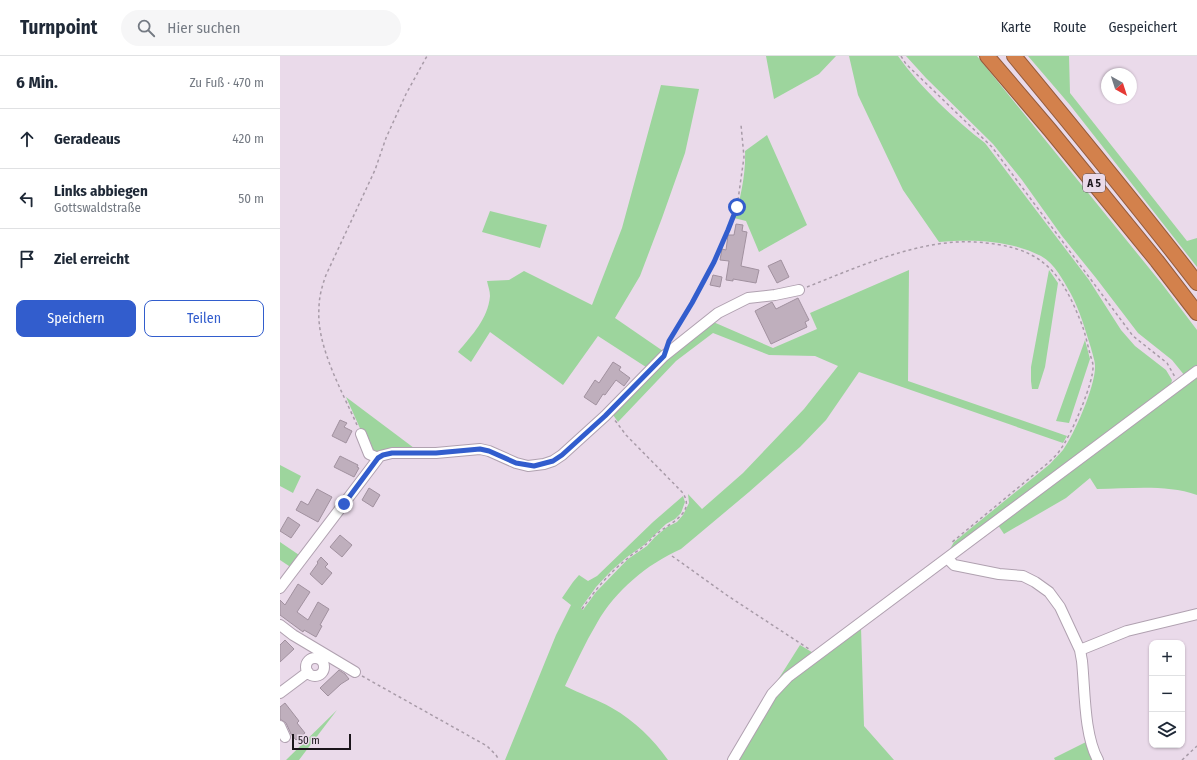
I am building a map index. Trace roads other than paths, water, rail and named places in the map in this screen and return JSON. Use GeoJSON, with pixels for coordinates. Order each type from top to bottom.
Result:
{"type":"FeatureCollection","features":[{"type":"Feature","properties":{"kind":"highway","name":"A 5"},"geometry":{"type":"LineString","coordinates":[[988,56],[1157,261],[1197,313]]}},
{"type":"Feature","properties":{"kind":"highway","name":"A 5"},"geometry":{"type":"LineString","coordinates":[[1014,56],[1072,126],[1197,283]]}},
{"type":"Feature","properties":{"kind":"street"},"geometry":{"type":"LineString","coordinates":[[280,588],[378,458],[383,455],[392,453],[436,453],[480,449],[528,466],[553,461],[562,455],[609,412],[664,356],[718,313],[748,298],[799,290]]}},
{"type":"Feature","properties":{"kind":"street"},"geometry":{"type":"LineString","coordinates":[[733,760],[772,694],[788,677],[948,559],[1197,371]]}},
{"type":"Feature","properties":{"kind":"street"},"geometry":{"type":"LineString","coordinates":[[361,434],[369,454],[378,458]]}},
{"type":"Feature","properties":{"kind":"street"},"geometry":{"type":"LineString","coordinates":[[948,559],[954,565],[999,574],[1023,576],[1049,592],[1060,606],[1080,650],[1089,735],[1092,748],[1098,760]]}},
{"type":"Feature","properties":{"kind":"street"},"geometry":{"type":"LineString","coordinates":[[1080,650],[1127,631],[1197,614]]}},
{"type":"Feature","properties":{"kind":"street"},"geometry":{"type":"LineString","coordinates":[[280,625],[293,635],[355,672]]}},
{"type":"Feature","properties":{"kind":"street"},"geometry":{"type":"LineString","coordinates":[[280,693],[308,672]]}},
{"type":"Feature","properties":{"kind":"street"},"geometry":{"type":"LineString","coordinates":[[280,726],[285,737]]}}]}
